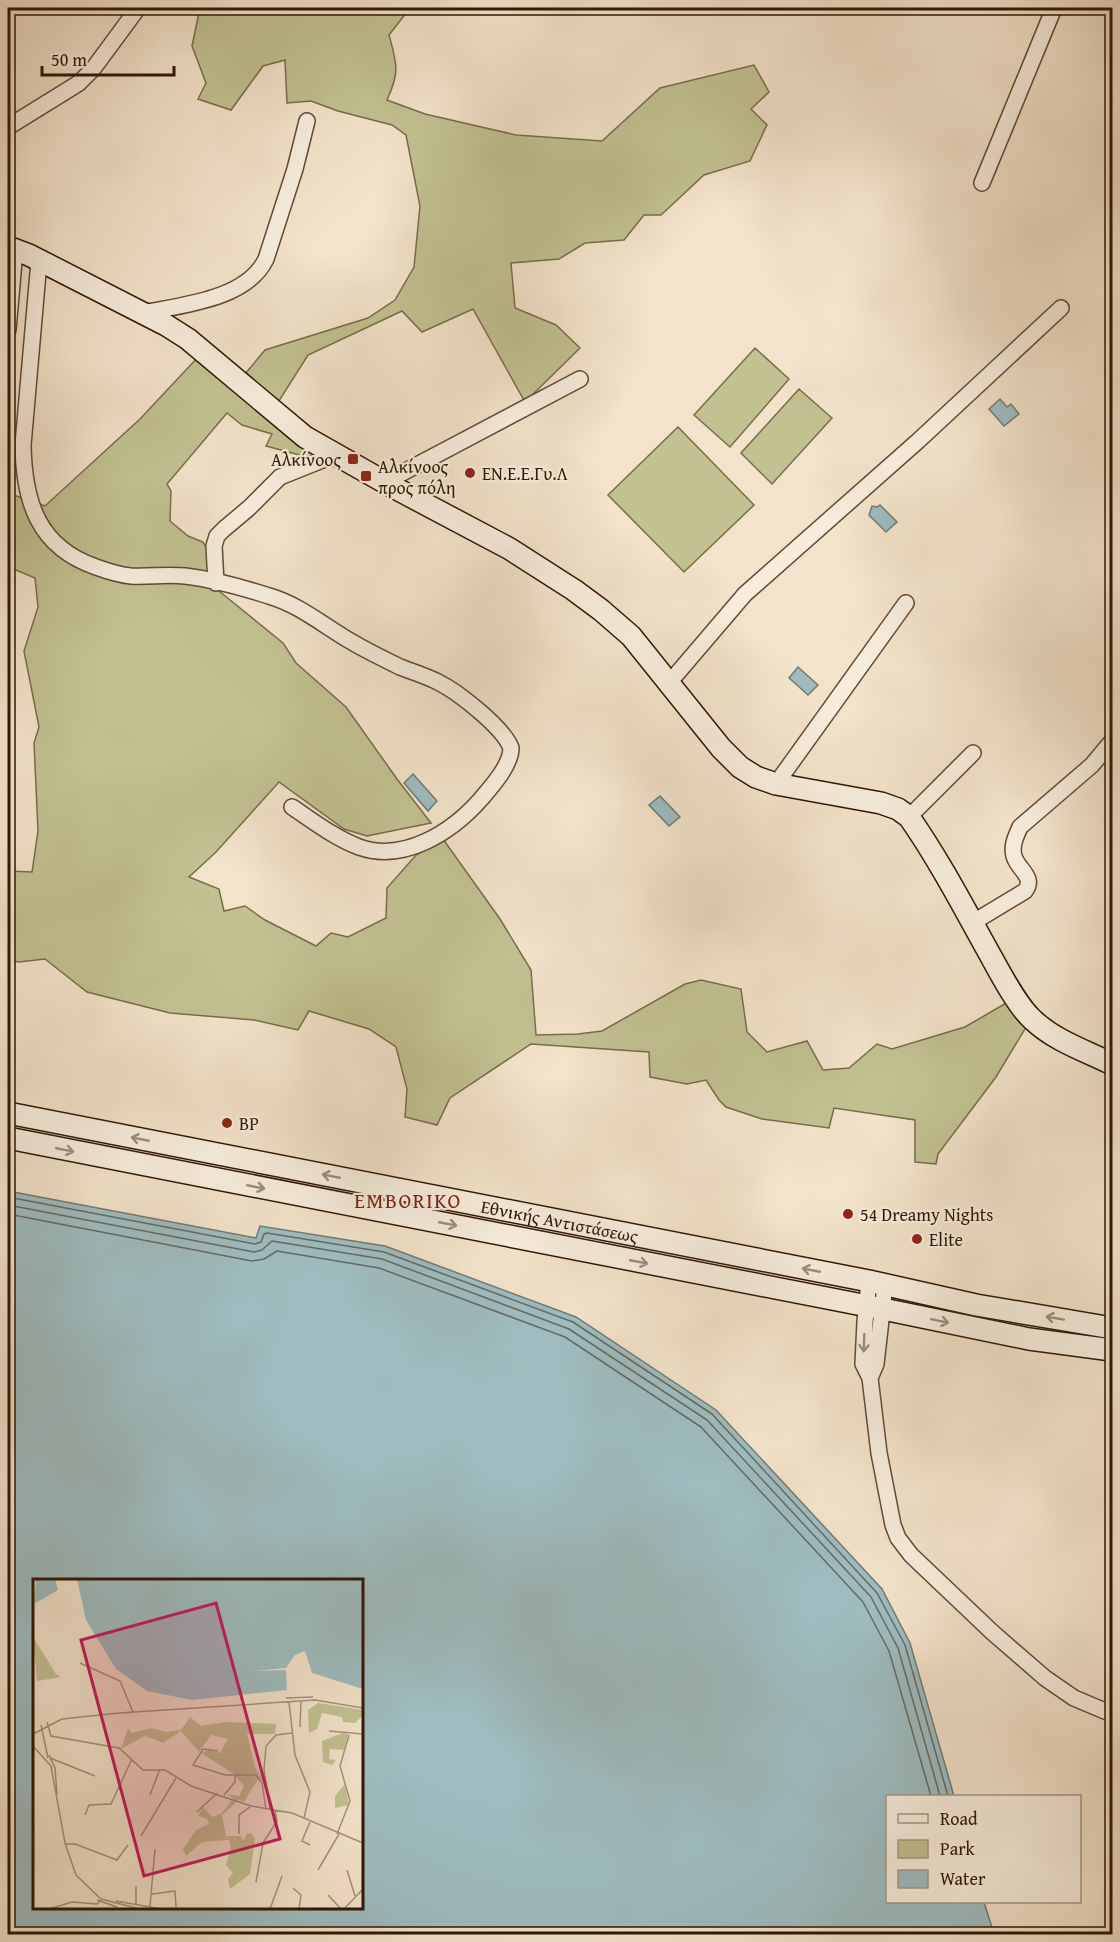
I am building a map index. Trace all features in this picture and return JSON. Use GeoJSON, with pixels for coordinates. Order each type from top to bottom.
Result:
{"type":"FeatureCollection","features":[{"type":"Feature","properties":{"kind":"main road"},"geometry":{"type":"LineString","coordinates":[[11,248],[143,313],[188,339],[305,437],[510,549],[574,590],[631,636],[740,767],[756,777],[776,784],[881,803],[898,809],[909,818],[920,833],[1006,984],[1031,1019],[1067,1043],[1113,1064]]}},
{"type":"Feature","properties":{"kind":"main road","name":"Εθνικής Αντιστάσεως"},"geometry":{"type":"LineString","coordinates":[[8,1113],[877,1283],[976,1305],[1113,1329]]}},
{"type":"Feature","properties":{"kind":"main road","name":"Εθνικής Αντιστάσεως"},"geometry":{"type":"LineString","coordinates":[[8,1138],[874,1307],[1011,1336],[1113,1350]]}},
{"type":"Feature","properties":{"kind":"street"},"geometry":{"type":"LineString","coordinates":[[8,127],[86,76],[138,8]]}},
{"type":"Feature","properties":{"kind":"street"},"geometry":{"type":"LineString","coordinates":[[982,183],[1054,8]]}},
{"type":"Feature","properties":{"kind":"street"},"geometry":{"type":"LineString","coordinates":[[143,313],[233,291],[261,271],[295,169],[307,121]]}},
{"type":"Feature","properties":{"kind":"street"},"geometry":{"type":"LineString","coordinates":[[8,330],[11,248]]}},
{"type":"Feature","properties":{"kind":"street"},"geometry":{"type":"LineString","coordinates":[[39,261],[22,445],[23,471],[28,494],[38,521],[57,546],[71,556],[110,572],[129,576],[169,574],[188,576],[271,596],[289,604],[352,642],[401,667],[444,685],[500,730],[511,748],[507,764],[484,796],[461,819],[428,840],[406,848],[391,851],[362,848],[335,835],[292,807]]}},
{"type":"Feature","properties":{"kind":"street"},"geometry":{"type":"LineString","coordinates":[[669,683],[745,594],[918,441],[1061,308]]}},
{"type":"Feature","properties":{"kind":"street"},"geometry":{"type":"LineString","coordinates":[[385,482],[580,379]]}},
{"type":"Feature","properties":{"kind":"street"},"geometry":{"type":"LineString","coordinates":[[216,583],[214,546],[217,536],[280,477],[335,455]]}},
{"type":"Feature","properties":{"kind":"street"},"geometry":{"type":"LineString","coordinates":[[776,784],[906,603]]}},
{"type":"Feature","properties":{"kind":"street"},"geometry":{"type":"LineString","coordinates":[[972,923],[1025,891],[1029,881],[1014,858],[1015,838],[1020,827],[1092,765],[1113,741]]}},
{"type":"Feature","properties":{"kind":"street"},"geometry":{"type":"LineString","coordinates":[[909,818],[973,753]]}},
{"type":"Feature","properties":{"kind":"street"},"geometry":{"type":"LineString","coordinates":[[877,1283],[874,1307],[876,1364],[870,1378],[879,1453],[895,1532],[911,1555],[992,1632],[1045,1678],[1074,1698],[1113,1714]]}},
{"type":"Feature","properties":{"kind":"green space"},"geometry":{"type":"Polygon","coordinates":[[[200,8],[410,8],[389,35],[396,68],[394,82],[387,100],[425,114],[516,135],[602,141],[660,88],[754,65],[769,92],[751,109],[767,125],[750,161],[704,175],[661,215],[644,215],[624,240],[585,243],[559,259],[511,263],[515,308],[556,325],[580,348],[525,402],[473,309],[422,332],[402,311],[308,355],[270,415],[322,455],[310,461],[303,456],[266,446],[272,434],[242,425],[227,413],[167,484],[171,491],[170,521],[188,536],[203,542],[221,570],[219,591],[283,643],[296,663],[346,707],[431,823],[367,836],[344,829],[279,782],[216,852],[189,877],[219,889],[224,911],[245,906],[265,920],[316,946],[331,933],[348,937],[386,918],[387,888],[416,855],[443,839],[500,919],[531,970],[536,1035],[602,1031],[685,984],[701,980],[741,989],[747,1032],[767,1052],[807,1041],[823,1070],[849,1068],[877,1044],[892,1049],[965,1027],[1008,1002],[1031,1019],[996,1077],[938,1154],[936,1164],[915,1162],[915,1120],[834,1108],[829,1128],[762,1119],[726,1107],[706,1080],[687,1084],[650,1077],[649,1052],[531,1044],[450,1098],[437,1125],[405,1117],[407,1089],[396,1047],[369,1029],[309,1011],[298,1030],[254,1020],[170,1013],[87,992],[45,959],[19,962],[8,960],[8,871],[32,872],[38,831],[34,743],[39,727],[24,651],[38,607],[35,578],[11,568],[8,493],[45,506],[140,419],[199,356],[235,386],[265,350],[368,318],[395,300],[414,267],[420,206],[406,135],[392,125],[338,111],[311,101],[287,103],[285,60],[263,66],[231,110],[198,99],[206,83],[192,46],[200,8]]]}},
{"type":"Feature","properties":{"kind":"green space"},"geometry":{"type":"Polygon","coordinates":[[[755,348],[789,379],[730,447],[694,415],[755,348]]]}},
{"type":"Feature","properties":{"kind":"green space"},"geometry":{"type":"Polygon","coordinates":[[[799,389],[832,418],[772,484],[741,453],[799,389]]]}},
{"type":"Feature","properties":{"kind":"green space"},"geometry":{"type":"Polygon","coordinates":[[[678,427],[754,505],[684,572],[608,495],[678,427]]]}},
{"type":"Feature","properties":{"kind":"water"},"geometry":{"type":"Polygon","coordinates":[[[1000,399],[1007,407],[1011,404],[1019,414],[1004,426],[989,409],[1000,399]]]}},
{"type":"Feature","properties":{"kind":"water"},"geometry":{"type":"Polygon","coordinates":[[[880,505],[897,522],[886,532],[869,515],[872,506],[880,505]]]}},
{"type":"Feature","properties":{"kind":"water"},"geometry":{"type":"Polygon","coordinates":[[[798,667],[818,685],[808,695],[789,678],[798,667]]]}},
{"type":"Feature","properties":{"kind":"water"},"geometry":{"type":"Polygon","coordinates":[[[413,774],[437,801],[428,811],[404,783],[413,774]]]}},
{"type":"Feature","properties":{"kind":"water"},"geometry":{"type":"Polygon","coordinates":[[[660,796],[680,817],[669,826],[649,805],[660,796]]]}},
{"type":"Feature","properties":{"kind":"water"},"geometry":{"type":"Polygon","coordinates":[[[8,1191],[256,1238],[260,1226],[385,1246],[576,1317],[716,1410],[882,1589],[910,1643],[954,1795],[886,1795],[886,1903],[984,1903],[994,1934],[8,1934],[8,1191]]]}},
{"type":"Feature","properties":{"kind":"place","name":"Αλκίνοος"},"geometry":{"type":"Point","coordinates":[353,459]}},
{"type":"Feature","properties":{"kind":"place","name":"ΕΝ.Ε.Ε.Γυ.Λ"},"geometry":{"type":"Point","coordinates":[470,473]}},
{"type":"Feature","properties":{"kind":"place","name":"Αλκίνοος προς πόλη"},"geometry":{"type":"Point","coordinates":[366,476]}},
{"type":"Feature","properties":{"kind":"place","name":"BP"},"geometry":{"type":"Point","coordinates":[227,1123]}},
{"type":"Feature","properties":{"kind":"place","name":"54 Dreamy Nights"},"geometry":{"type":"Point","coordinates":[848,1214]}},
{"type":"Feature","properties":{"kind":"place","name":"Elite"},"geometry":{"type":"Point","coordinates":[917,1239]}},
{"type":"Feature","properties":{"kind":"district","name":"EMBORIKO"},"geometry":{"type":"Point","coordinates":[408,1200]}}]}
